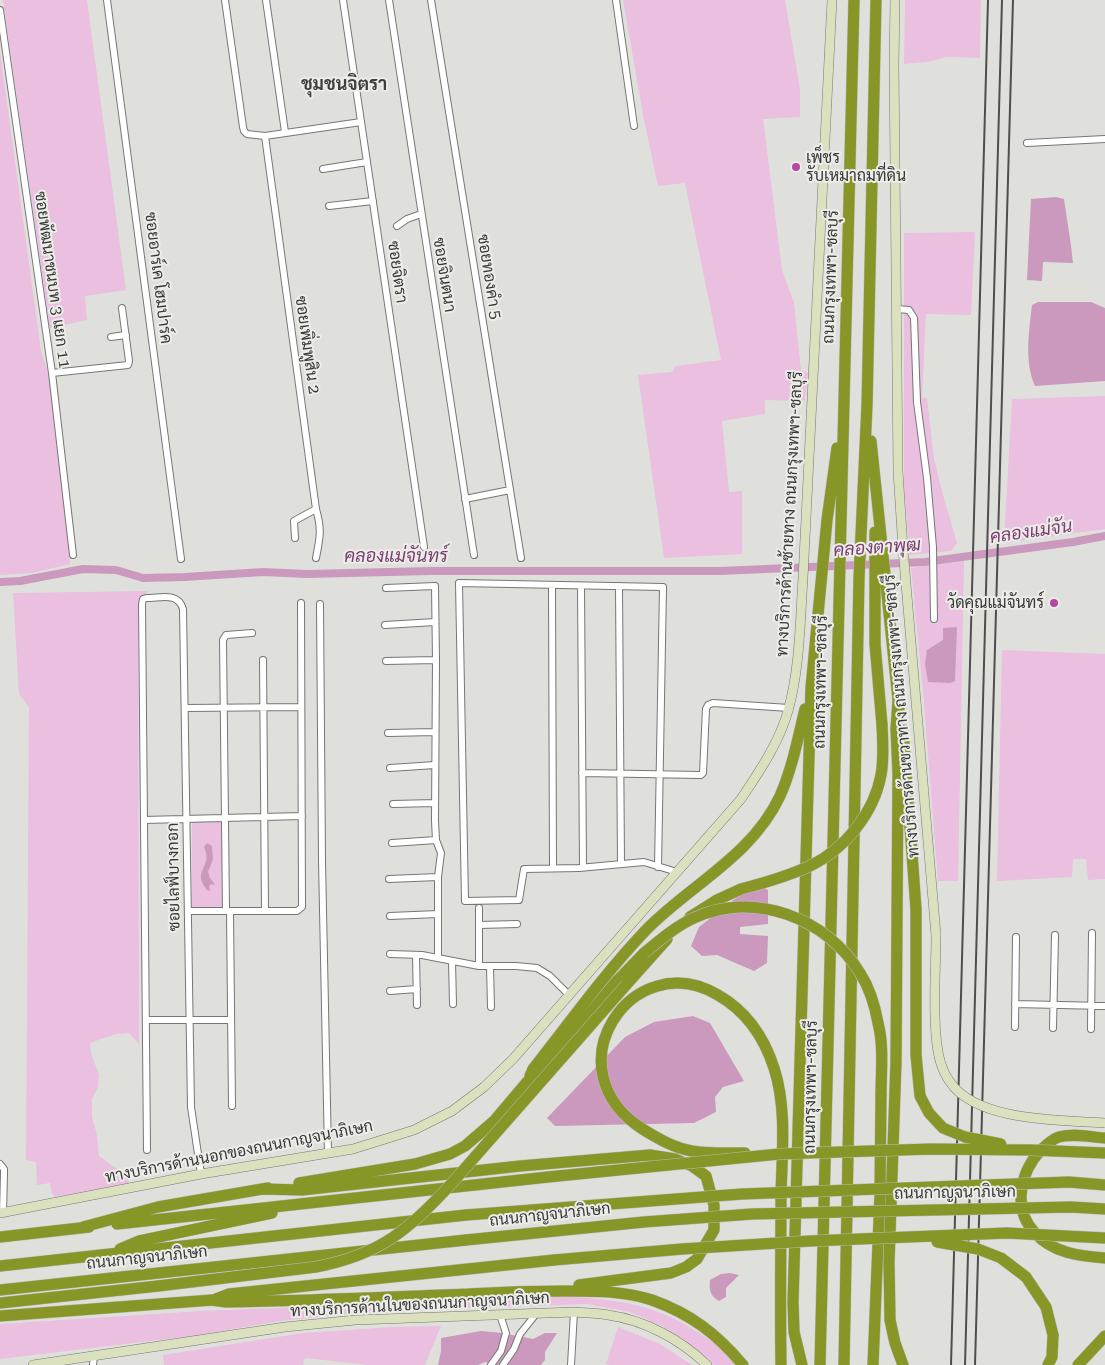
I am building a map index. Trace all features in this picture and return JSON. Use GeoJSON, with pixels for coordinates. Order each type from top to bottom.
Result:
{"type":"FeatureCollection","features":[{"type":"Feature","properties":{"kind":"highway","name":"ถนนกรุงเทพฯ-ชลบุรี"},"geometry":{"type":"LineString","coordinates":[[820,1365],[854,0]]}},
{"type":"Feature","properties":{"kind":"highway"},"geometry":{"type":"LineString","coordinates":[[844,1365],[859,578],[867,405],[876,0]]}},
{"type":"Feature","properties":{"kind":"highway"},"geometry":{"type":"LineString","coordinates":[[802,1365],[794,1332],[794,1268],[810,688],[823,552],[844,399]]}},
{"type":"Feature","properties":{"kind":"highway"},"geometry":{"type":"LineString","coordinates":[[867,405],[876,495],[880,578],[903,731],[907,772],[916,908],[916,1055],[920,1096],[929,1113],[943,1128],[965,1137],[1031,1150]]}},
{"type":"Feature","properties":{"kind":"highway"},"geometry":{"type":"LineString","coordinates":[[0,1303],[158,1286],[340,1263],[376,1248],[408,1227],[452,1183],[677,928],[705,907],[728,894],[779,878],[812,865],[827,856],[850,834],[868,811],[878,789],[882,764],[882,725],[875,644],[880,578]]}},
{"type":"Feature","properties":{"kind":"highway"},"geometry":{"type":"LineString","coordinates":[[528,1082],[533,1069],[632,944],[663,913],[737,854],[753,838],[764,823],[787,780],[810,688]]}},
{"type":"Feature","properties":{"kind":"highway"},"geometry":{"type":"LineString","coordinates":[[898,701],[896,729],[898,772],[896,1062],[889,1262],[890,1320],[895,1343],[903,1365]]}},
{"type":"Feature","properties":{"kind":"highway"},"geometry":{"type":"LineString","coordinates":[[83,1228],[158,1207],[415,1164],[450,1154],[480,1135],[494,1121],[528,1082],[551,1061],[615,983],[644,953],[672,931],[694,918],[714,911],[738,907],[764,908],[788,914],[810,923],[838,944],[861,973],[872,1000],[879,1025],[881,1055],[880,1195],[873,1365]]}},
{"type":"Feature","properties":{"kind":"highway"},"geometry":{"type":"LineString","coordinates":[[781,1365],[780,1307],[782,1120],[774,1070],[767,1049],[750,1021],[726,999],[713,992],[699,986],[686,984],[659,985],[645,990],[618,1012],[610,1026],[603,1043],[602,1074],[609,1096],[629,1121],[662,1142],[690,1151],[719,1153],[779,1154],[931,1149],[1105,1153]]}},
{"type":"Feature","properties":{"kind":"highway"},"geometry":{"type":"LineString","coordinates":[[1105,1138],[1067,1136],[1058,1138],[1046,1145],[1034,1157],[1026,1170],[1021,1188],[1021,1203],[1025,1217],[1034,1233],[1053,1247],[1068,1254],[1105,1258]]}},
{"type":"Feature","properties":{"kind":"highway"},"geometry":{"type":"LineString","coordinates":[[0,1238],[548,1177],[779,1154]]}},
{"type":"Feature","properties":{"kind":"highway"},"geometry":{"type":"LineString","coordinates":[[263,1189],[302,1190],[520,1166],[650,1156],[675,1159],[692,1166],[706,1176],[714,1205],[714,1230],[697,1259],[686,1267],[653,1277],[528,1291]]}},
{"type":"Feature","properties":{"kind":"highway","name":"ถนนกาญจนาภิเษก"},"geometry":{"type":"LineString","coordinates":[[0,1266],[466,1215],[742,1194],[1069,1182],[1105,1185]]}},
{"type":"Feature","properties":{"kind":"highway"},"geometry":{"type":"LineString","coordinates":[[107,1254],[139,1241],[273,1213],[309,1203]]}},
{"type":"Feature","properties":{"kind":"highway","name":"ถนนกาญจนาภิเษก"},"geometry":{"type":"LineString","coordinates":[[0,1290],[644,1222],[752,1214],[1071,1207],[1105,1209]]}},
{"type":"Feature","properties":{"kind":"highway"},"geometry":{"type":"LineString","coordinates":[[212,1300],[229,1294],[554,1260],[810,1240],[1007,1233],[1105,1238]]}},
{"type":"Feature","properties":{"kind":"highway"},"geometry":{"type":"LineString","coordinates":[[901,1238],[978,1249],[1001,1258],[1026,1277],[1046,1307],[1049,1316],[1053,1335],[1052,1357],[1048,1365]]}},
{"type":"Feature","properties":{"kind":"highway"},"geometry":{"type":"LineString","coordinates":[[0,1316],[212,1300],[226,1302],[320,1300],[528,1291],[601,1291],[651,1300],[696,1320],[726,1344],[743,1365]]}},
{"type":"Feature","properties":{"kind":"highway"},"geometry":{"type":"LineString","coordinates":[[1078,1365],[1105,1336]]}},
{"type":"Feature","properties":{"kind":"main road","name":"ทางบริการด้านซ้ายทาง ถนนกรุงเทพฯ-ชลบุรี"},"geometry":{"type":"LineString","coordinates":[[597,964],[741,799],[769,756],[788,708],[797,664],[805,549],[832,0]]}},
{"type":"Feature","properties":{"kind":"main road","name":"ทางบริการด้านขวาทาง ถนนกรุงเทพฯ-ชลบุรี"},"geometry":{"type":"LineString","coordinates":[[895,0],[898,471],[905,579],[936,935],[936,1036],[942,1064],[950,1082],[959,1092],[978,1104],[998,1112],[1027,1117],[1105,1123]]}},
{"type":"Feature","properties":{"kind":"main road","name":"ทางบริการด้านนอกของถนนกาญจนาภิเษก"},"geometry":{"type":"LineString","coordinates":[[2,1213],[201,1174],[353,1149],[414,1130],[452,1111],[514,1059],[597,964]]}},
{"type":"Feature","properties":{"kind":"main road","name":"ทางบริการด้านในของถนนกาญจนาภิเษก"},"geometry":{"type":"LineString","coordinates":[[33,1365],[93,1360],[285,1327],[355,1320],[574,1312],[609,1314],[633,1320],[660,1331],[707,1365]]}},
{"type":"Feature","properties":{"kind":"street","name":"ซอยอาร์เค โฮมปาร์ค"},"geometry":{"type":"LineString","coordinates":[[107,0],[181,559]]}},
{"type":"Feature","properties":{"kind":"street"},"geometry":{"type":"LineString","coordinates":[[226,0],[244,131],[247,134],[265,136],[361,122]]}},
{"type":"Feature","properties":{"kind":"street"},"geometry":{"type":"LineString","coordinates":[[266,0],[285,132]]}},
{"type":"Feature","properties":{"kind":"street","name":"ซอยจิตรา"},"geometry":{"type":"LineString","coordinates":[[343,0],[424,547]]}},
{"type":"Feature","properties":{"kind":"street","name":"ซอยจินตนา"},"geometry":{"type":"LineString","coordinates":[[389,0],[474,554]]}},
{"type":"Feature","properties":{"kind":"street","name":"ซอยทองคำ 5"},"geometry":{"type":"LineString","coordinates":[[431,0],[521,558]]}},
{"type":"Feature","properties":{"kind":"street"},"geometry":{"type":"LineString","coordinates":[[616,0],[634,126]]}},
{"type":"Feature","properties":{"kind":"street","name":"ซอยพัฒนาชนบท 3 แยก 11"},"geometry":{"type":"LineString","coordinates":[[0,10],[52,373],[73,555]]}},
{"type":"Feature","properties":{"kind":"street","name":"ซอยเพิ่มพูสิน 2"},"geometry":{"type":"LineString","coordinates":[[265,136],[316,509],[321,526],[316,558]]}},
{"type":"Feature","properties":{"kind":"street"},"geometry":{"type":"LineString","coordinates":[[1027,143],[1105,139]]}},
{"type":"Feature","properties":{"kind":"street"},"geometry":{"type":"LineString","coordinates":[[323,169],[367,162]]}},
{"type":"Feature","properties":{"kind":"street"},"geometry":{"type":"LineString","coordinates":[[329,206],[373,201]]}},
{"type":"Feature","properties":{"kind":"street"},"geometry":{"type":"LineString","coordinates":[[397,226],[407,219],[421,214]]}},
{"type":"Feature","properties":{"kind":"street"},"geometry":{"type":"LineString","coordinates":[[52,373],[126,366],[129,361],[122,308]]}},
{"type":"Feature","properties":{"kind":"street"},"geometry":{"type":"LineString","coordinates":[[897,309],[909,310],[914,318],[917,402],[927,478],[933,547],[934,619]]}},
{"type":"Feature","properties":{"kind":"street"},"geometry":{"type":"LineString","coordinates":[[111,337],[126,335]]}},
{"type":"Feature","properties":{"kind":"street"},"geometry":{"type":"LineString","coordinates":[[465,499],[510,490]]}},
{"type":"Feature","properties":{"kind":"street"},"geometry":{"type":"LineString","coordinates":[[295,538],[294,521],[316,509]]}},
{"type":"Feature","properties":{"kind":"street"},"geometry":{"type":"LineString","coordinates":[[658,867],[662,587],[459,583],[464,901],[519,900],[524,869],[583,868],[644,862],[658,867],[677,872]]}},
{"type":"Feature","properties":{"kind":"street"},"geometry":{"type":"LineString","coordinates":[[552,585],[553,868]]}},
{"type":"Feature","properties":{"kind":"street"},"geometry":{"type":"LineString","coordinates":[[386,588],[434,586],[436,660],[435,803],[436,840],[441,853],[438,877],[438,958]]}},
{"type":"Feature","properties":{"kind":"street"},"geometry":{"type":"LineString","coordinates":[[581,586],[583,868]]}},
{"type":"Feature","properties":{"kind":"street"},"geometry":{"type":"LineString","coordinates":[[619,586],[622,864]]}},
{"type":"Feature","properties":{"kind":"street","name":"ซอยไลฟ์บางกอก"},"geometry":{"type":"LineString","coordinates":[[144,820],[142,604],[146,598],[174,597],[181,602],[183,609],[191,1107],[201,1174]]}},
{"type":"Feature","properties":{"kind":"street"},"geometry":{"type":"LineString","coordinates":[[188,911],[297,911],[302,907],[301,603]]}},
{"type":"Feature","properties":{"kind":"street"},"geometry":{"type":"LineString","coordinates":[[320,604],[322,862],[328,1153]]}},
{"type":"Feature","properties":{"kind":"street"},"geometry":{"type":"LineString","coordinates":[[386,625],[435,622]]}},
{"type":"Feature","properties":{"kind":"street"},"geometry":{"type":"LineString","coordinates":[[232,1106],[224,636],[252,633]]}},
{"type":"Feature","properties":{"kind":"street"},"geometry":{"type":"LineString","coordinates":[[263,660],[265,911]]}},
{"type":"Feature","properties":{"kind":"street"},"geometry":{"type":"LineString","coordinates":[[386,661],[436,660]]}},
{"type":"Feature","properties":{"kind":"street"},"geometry":{"type":"LineString","coordinates":[[582,773],[700,775],[703,773],[706,709],[708,705],[713,703],[788,708]]}},
{"type":"Feature","properties":{"kind":"street"},"geometry":{"type":"LineString","coordinates":[[185,708],[301,707]]}},
{"type":"Feature","properties":{"kind":"street"},"geometry":{"type":"LineString","coordinates":[[388,734],[435,732]]}},
{"type":"Feature","properties":{"kind":"street"},"geometry":{"type":"LineString","coordinates":[[390,768],[435,766]]}},
{"type":"Feature","properties":{"kind":"street"},"geometry":{"type":"LineString","coordinates":[[393,804],[435,803]]}},
{"type":"Feature","properties":{"kind":"street"},"geometry":{"type":"LineString","coordinates":[[147,1150],[144,820],[302,816]]}},
{"type":"Feature","properties":{"kind":"street"},"geometry":{"type":"LineString","coordinates":[[392,843],[436,840]]}},
{"type":"Feature","properties":{"kind":"street"},"geometry":{"type":"LineString","coordinates":[[388,879],[438,877]]}},
{"type":"Feature","properties":{"kind":"street"},"geometry":{"type":"LineString","coordinates":[[479,908],[479,966]]}},
{"type":"Feature","properties":{"kind":"street"},"geometry":{"type":"LineString","coordinates":[[390,916],[438,914]]}},
{"type":"Feature","properties":{"kind":"street"},"geometry":{"type":"LineString","coordinates":[[479,925],[517,924]]}},
{"type":"Feature","properties":{"kind":"street"},"geometry":{"type":"LineString","coordinates":[[1091,1029],[1092,933]]}},
{"type":"Feature","properties":{"kind":"street"},"geometry":{"type":"LineString","coordinates":[[1053,1028],[1055,936]]}},
{"type":"Feature","properties":{"kind":"street"},"geometry":{"type":"LineString","coordinates":[[1015,1027],[1016,937]]}},
{"type":"Feature","properties":{"kind":"street"},"geometry":{"type":"LineString","coordinates":[[390,954],[416,954],[479,966],[536,968],[550,976],[569,995]]}},
{"type":"Feature","properties":{"kind":"street"},"geometry":{"type":"LineString","coordinates":[[416,954],[417,1005]]}},
{"type":"Feature","properties":{"kind":"street"},"geometry":{"type":"LineString","coordinates":[[452,961],[453,1004]]}},
{"type":"Feature","properties":{"kind":"street"},"geometry":{"type":"LineString","coordinates":[[490,966],[491,1007]]}},
{"type":"Feature","properties":{"kind":"street"},"geometry":{"type":"LineString","coordinates":[[390,991],[417,989]]}},
{"type":"Feature","properties":{"kind":"street"},"geometry":{"type":"LineString","coordinates":[[1015,1004],[1105,1006]]}},
{"type":"Feature","properties":{"kind":"street"},"geometry":{"type":"LineString","coordinates":[[146,1020],[231,1020]]}},
{"type":"Feature","properties":{"kind":"street"},"geometry":{"type":"LineString","coordinates":[[0,1164],[4,1169],[2,1213]]}},
{"type":"Feature","properties":{"kind":"street"},"geometry":{"type":"LineString","coordinates":[[571,1365],[574,1312]]}},
{"type":"Feature","properties":{"kind":"street"},"geometry":{"type":"LineString","coordinates":[[503,1365],[514,1349],[520,1334],[536,1314]]}},
{"type":"Feature","properties":{"kind":"street"},"geometry":{"type":"LineString","coordinates":[[491,1365],[501,1351],[506,1332],[500,1315]]}},
{"type":"Feature","properties":{"kind":"shaded area"},"geometry":{"type":"Polygon","coordinates":[[[3,0],[87,0],[126,290],[85,296],[87,320],[50,328],[3,0]]]}},
{"type":"Feature","properties":{"kind":"shaded area"},"geometry":{"type":"Polygon","coordinates":[[[623,0],[785,0],[800,89],[800,117],[763,119],[782,270],[794,303],[801,370],[808,373],[805,401],[765,400],[765,414],[722,421],[729,492],[742,491],[742,554],[664,558],[638,375],[672,372],[676,366],[721,360],[685,183],[658,186],[644,120],[623,0]]]}},
{"type":"Feature","properties":{"kind":"shaded area"},"geometry":{"type":"Polygon","coordinates":[[[905,0],[981,0],[980,58],[947,57],[927,62],[904,64],[905,0]]]}},
{"type":"Feature","properties":{"kind":"shaded area"},"geometry":{"type":"Polygon","coordinates":[[[0,52],[41,351],[51,381],[70,564],[32,573],[0,575],[0,52]]]}},
{"type":"Feature","properties":{"kind":"shaded area"},"geometry":{"type":"Polygon","coordinates":[[[1056,197],[1064,199],[1073,263],[1043,262],[1042,281],[1027,280],[1031,199],[1056,197]]]}},
{"type":"Feature","properties":{"kind":"shaded area"},"geometry":{"type":"Polygon","coordinates":[[[975,232],[971,315],[926,314],[922,398],[927,398],[934,458],[957,543],[951,551],[910,555],[904,487],[904,233],[975,232]]]}},
{"type":"Feature","properties":{"kind":"shaded area"},"geometry":{"type":"Polygon","coordinates":[[[1038,302],[1091,302],[1105,308],[1105,381],[1035,386],[1029,367],[1028,346],[1032,305],[1038,302]]]}},
{"type":"Feature","properties":{"kind":"shaded area"},"geometry":{"type":"Polygon","coordinates":[[[1105,396],[1105,529],[1004,543],[1012,399],[1105,396]]]}},
{"type":"Feature","properties":{"kind":"shaded area"},"geometry":{"type":"Polygon","coordinates":[[[964,561],[958,881],[938,881],[911,568],[964,561]]]}},
{"type":"Feature","properties":{"kind":"shaded area"},"geometry":{"type":"Polygon","coordinates":[[[148,591],[138,605],[139,1044],[129,1033],[116,1034],[90,1043],[91,1053],[99,1075],[98,1087],[92,1099],[92,1117],[97,1135],[99,1156],[114,1167],[126,1172],[129,1183],[55,1197],[52,1194],[50,1183],[37,1185],[36,1162],[26,1160],[29,707],[19,694],[13,593],[148,591]]]}},
{"type":"Feature","properties":{"kind":"shaded area"},"geometry":{"type":"Polygon","coordinates":[[[957,627],[955,681],[950,683],[928,682],[925,664],[927,650],[943,640],[943,628],[957,627]]]}},
{"type":"Feature","properties":{"kind":"shaded area"},"geometry":{"type":"Polygon","coordinates":[[[1002,650],[1105,654],[1105,879],[1088,880],[1086,859],[1073,859],[1072,877],[997,881],[1002,650]]]}},
{"type":"Feature","properties":{"kind":"shaded area"},"geometry":{"type":"Polygon","coordinates":[[[192,822],[223,822],[223,907],[192,907],[192,822]]]}},
{"type":"Feature","properties":{"kind":"shaded area"},"geometry":{"type":"Polygon","coordinates":[[[207,843],[212,846],[213,859],[208,872],[215,885],[211,884],[209,886],[210,891],[205,887],[201,877],[206,862],[204,847],[207,843]]]}},
{"type":"Feature","properties":{"kind":"shaded area"},"geometry":{"type":"Polygon","coordinates":[[[755,883],[768,890],[768,924],[740,927],[740,934],[768,936],[767,963],[754,971],[717,955],[702,956],[691,946],[699,927],[755,883]]]}},
{"type":"Feature","properties":{"kind":"shaded area"},"geometry":{"type":"Polygon","coordinates":[[[693,1016],[710,1023],[744,1081],[723,1087],[715,1097],[716,1112],[694,1123],[555,1126],[547,1118],[625,1037],[654,1022],[693,1016]]]}},
{"type":"Feature","properties":{"kind":"shaded area"},"geometry":{"type":"Polygon","coordinates":[[[721,1274],[739,1275],[726,1288],[726,1297],[719,1301],[711,1292],[710,1280],[721,1274]]]}},
{"type":"Feature","properties":{"kind":"shaded area"},"geometry":{"type":"Polygon","coordinates":[[[566,1297],[623,1302],[657,1312],[691,1328],[708,1339],[736,1365],[714,1365],[703,1354],[664,1327],[630,1312],[587,1304],[374,1311],[280,1321],[193,1336],[0,1359],[0,1324],[200,1311],[566,1297]]]}},
{"type":"Feature","properties":{"kind":"shaded area"},"geometry":{"type":"Polygon","coordinates":[[[441,1326],[425,1365],[368,1365],[305,1358],[303,1365],[164,1365],[163,1355],[303,1333],[441,1326]]]}},
{"type":"Feature","properties":{"kind":"shaded area"},"geometry":{"type":"Polygon","coordinates":[[[618,1327],[660,1344],[692,1365],[606,1364],[618,1327]]]}},
{"type":"Feature","properties":{"kind":"shaded area"},"geometry":{"type":"Polygon","coordinates":[[[481,1331],[533,1339],[545,1333],[557,1333],[545,1352],[545,1360],[541,1365],[495,1365],[485,1362],[478,1365],[438,1365],[441,1338],[481,1331]]]}},
{"type":"Feature","properties":{"kind":"waterway","name":"คลองแม่จันทร์"},"geometry":{"type":"LineString","coordinates":[[0,582],[20,581],[83,569],[116,570],[143,578],[263,572],[307,574],[431,571],[720,571],[925,562],[1105,536]]}},
{"type":"Feature","properties":{"kind":"railway"},"geometry":{"type":"LineString","coordinates":[[951,1365],[988,0]]}},
{"type":"Feature","properties":{"kind":"railway"},"geometry":{"type":"LineString","coordinates":[[965,1365],[1002,0]]}},
{"type":"Feature","properties":{"kind":"railway"},"geometry":{"type":"LineString","coordinates":[[975,1365],[1013,0]]}},
{"type":"Feature","properties":{"kind":"place","name":"เพ็ชร รับเหมาถมที่ดิน"},"geometry":{"type":"Point","coordinates":[796,167]}},
{"type":"Feature","properties":{"kind":"place","name":"วัดคุณแม่จันทร์"},"geometry":{"type":"Point","coordinates":[1054,603]}},
{"type":"Feature","properties":{"kind":"district","name":"ชุมชนจิตรา"},"geometry":{"type":"Point","coordinates":[344,85]}},
{"type":"Feature","properties":{"kind":"water label","name":"คลองแม่จัน"},"geometry":{"type":"Point","coordinates":[1031,532]}},
{"type":"Feature","properties":{"kind":"water label","name":"คลองตาพุฒ"},"geometry":{"type":"Point","coordinates":[877,548]}}]}
